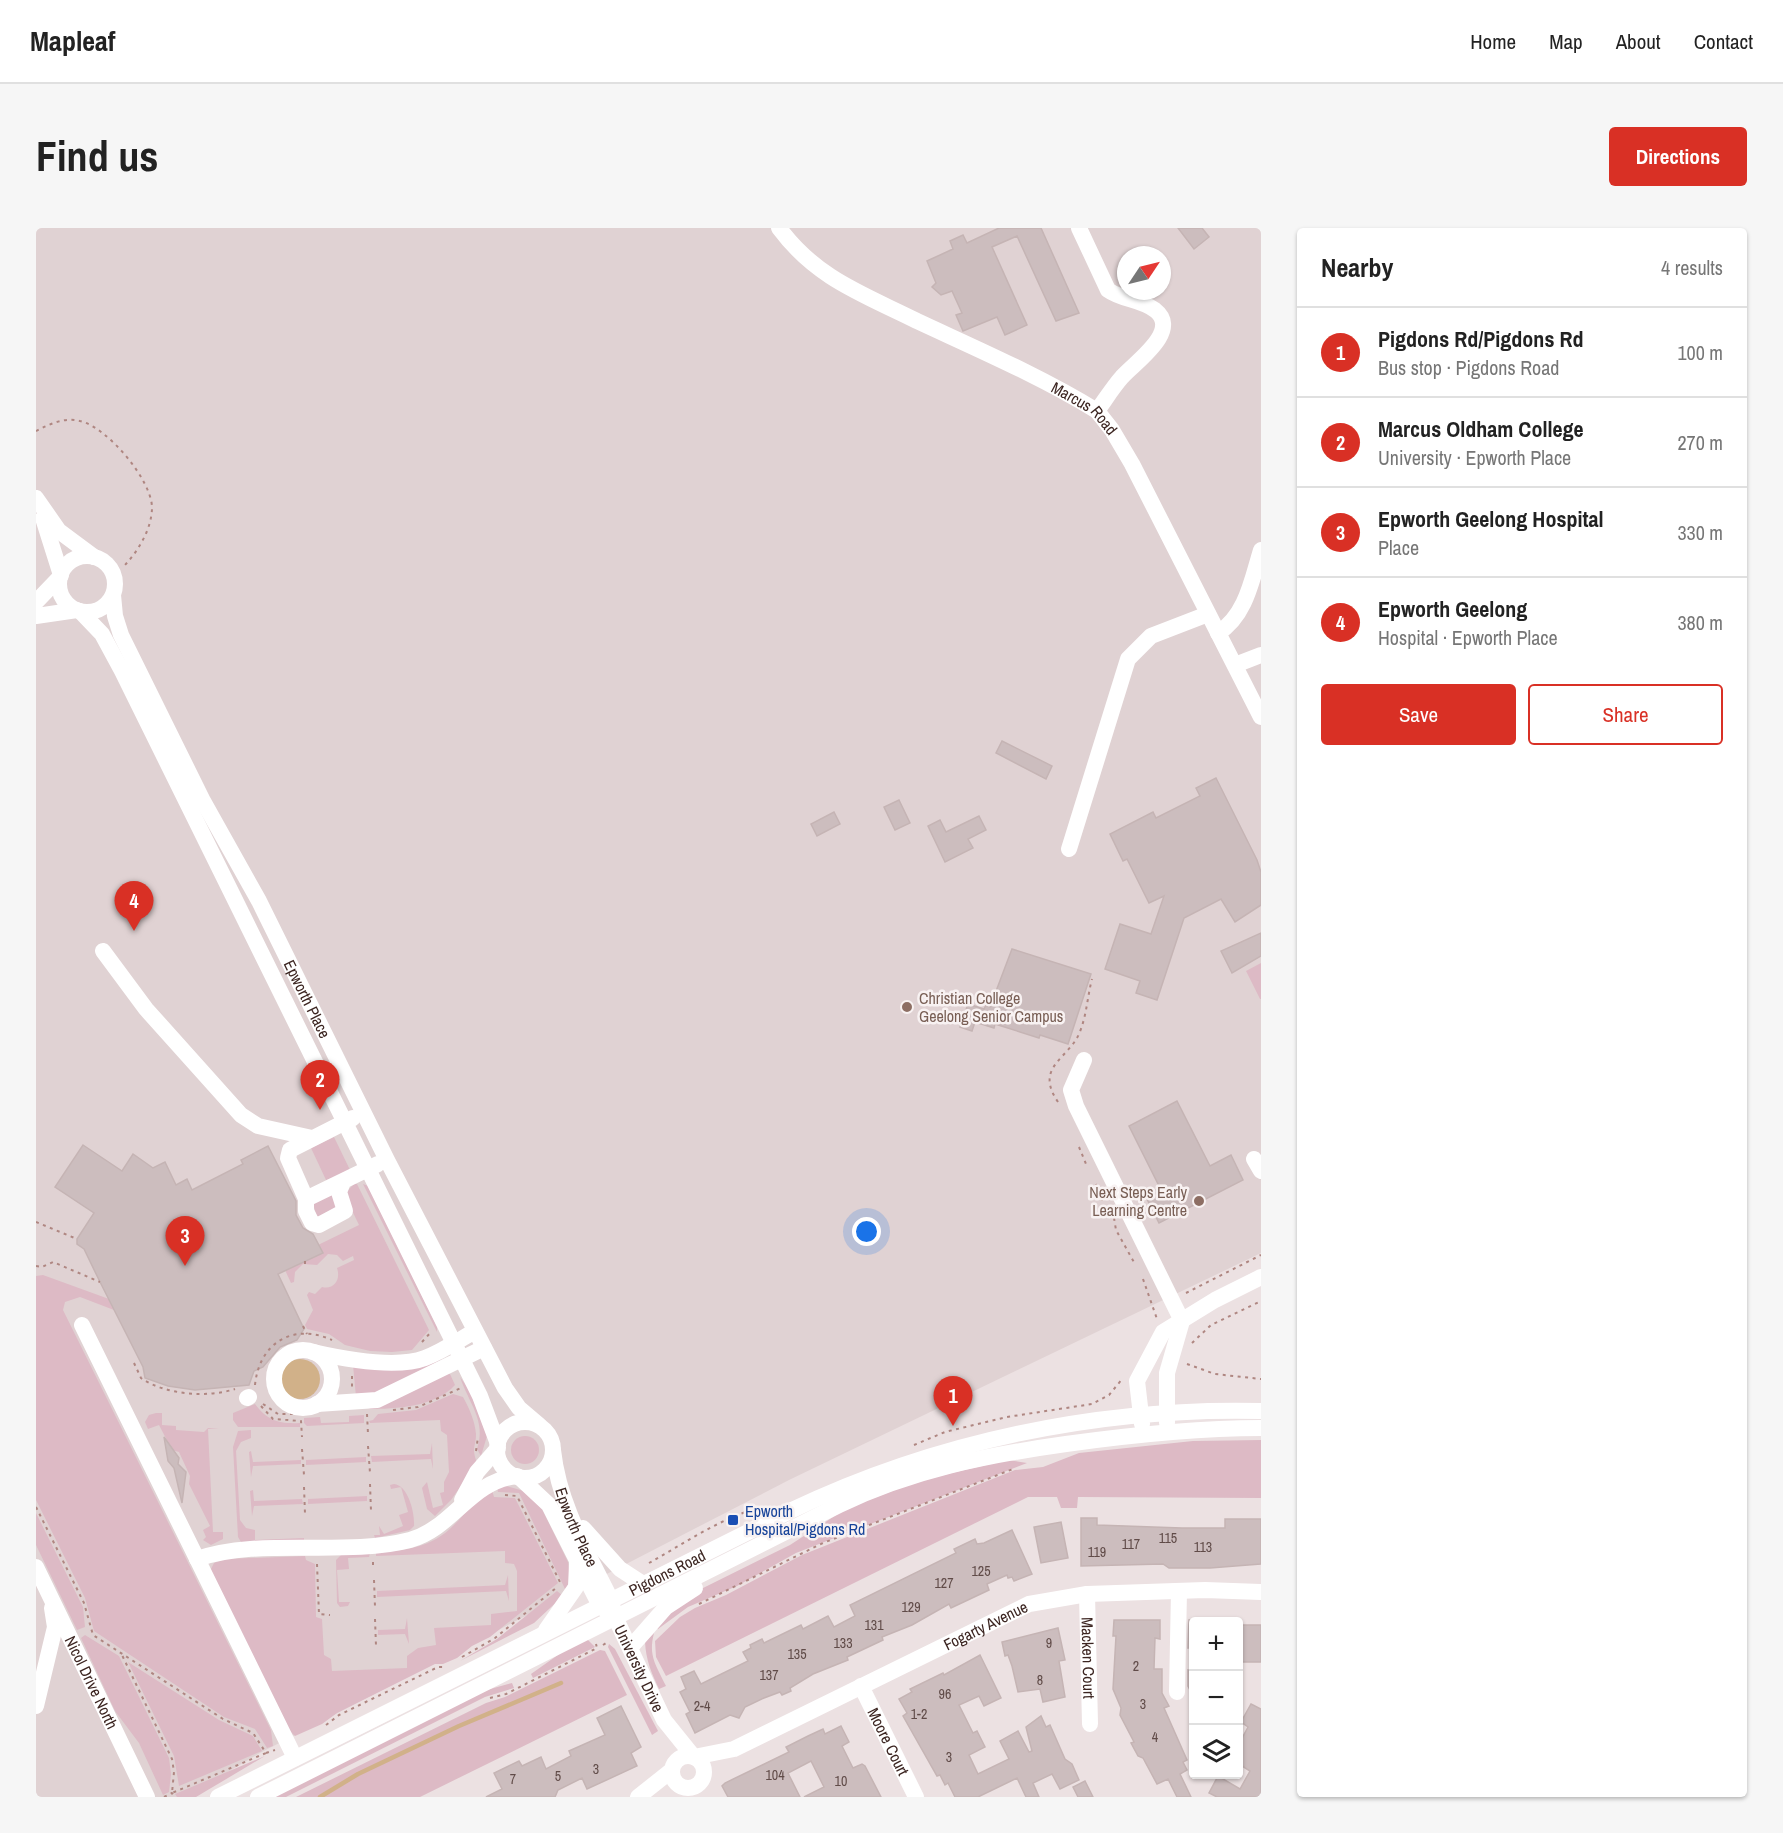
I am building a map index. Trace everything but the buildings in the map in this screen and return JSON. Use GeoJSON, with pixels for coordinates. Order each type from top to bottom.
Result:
{"type":"FeatureCollection","features":[{"type":"Feature","properties":{"kind":"street","name":"Marcus Road"},"geometry":{"type":"LineString","coordinates":[[779,228],[809,262],[850,290],[940,331],[1097,411],[1112,430],[1132,464],[1261,717]]}},
{"type":"Feature","properties":{"kind":"street"},"geometry":{"type":"LineString","coordinates":[[1079,228],[1108,290],[1116,295],[1146,304],[1157,312],[1161,319],[1162,329],[1158,342],[1122,376],[1097,411]]}},
{"type":"Feature","properties":{"kind":"street"},"geometry":{"type":"LineString","coordinates":[[36,499],[49,520],[66,538],[94,557],[119,568],[114,595],[100,610],[36,616]]}},
{"type":"Feature","properties":{"kind":"street"},"geometry":{"type":"LineString","coordinates":[[36,499],[61,576],[60,589],[63,599],[78,611]]}},
{"type":"Feature","properties":{"kind":"street"},"geometry":{"type":"LineString","coordinates":[[1218,633],[1229,626],[1239,613],[1261,550]]}},
{"type":"Feature","properties":{"kind":"street"},"geometry":{"type":"LineString","coordinates":[[36,602],[75,559],[94,557]]}},
{"type":"Feature","properties":{"kind":"street","name":"Epworth Place"},"geometry":{"type":"LineString","coordinates":[[114,595],[117,626],[203,801],[260,901],[387,1160],[484,1348],[515,1403],[538,1425]]}},
{"type":"Feature","properties":{"kind":"street","name":"Epworth Place"},"geometry":{"type":"LineString","coordinates":[[78,611],[97,628],[112,652],[487,1410],[498,1446]]}},
{"type":"Feature","properties":{"kind":"street"},"geometry":{"type":"LineString","coordinates":[[1069,849],[1128,659],[1151,636],[1208,614]]}},
{"type":"Feature","properties":{"kind":"street"},"geometry":{"type":"LineString","coordinates":[[1235,665],[1261,655]]}},
{"type":"Feature","properties":{"kind":"street"},"geometry":{"type":"LineString","coordinates":[[103,951],[146,1009],[241,1115],[267,1128],[312,1138]]}},
{"type":"Feature","properties":{"kind":"street"},"geometry":{"type":"LineString","coordinates":[[1084,1060],[1071,1090],[1076,1106],[1182,1321],[1168,1362],[1167,1432]]}},
{"type":"Feature","properties":{"kind":"street"},"geometry":{"type":"LineString","coordinates":[[343,1182],[339,1192],[345,1211],[319,1225],[312,1223],[306,1211],[306,1199],[288,1158],[290,1149],[364,1112]]}},
{"type":"Feature","properties":{"kind":"street"},"geometry":{"type":"LineString","coordinates":[[306,1199],[335,1183],[343,1182],[387,1160]]}},
{"type":"Feature","properties":{"kind":"street"},"geometry":{"type":"LineString","coordinates":[[1143,1434],[1136,1389],[1140,1372],[1163,1332],[1215,1300],[1261,1277]]}},
{"type":"Feature","properties":{"kind":"street"},"geometry":{"type":"LineString","coordinates":[[82,1325],[295,1758]]}},
{"type":"Feature","properties":{"kind":"street"},"geometry":{"type":"LineString","coordinates":[[475,1331],[424,1359],[397,1363],[381,1363],[293,1351],[284,1356],[274,1373],[274,1382],[277,1392],[290,1405],[308,1407],[317,1404],[377,1400],[484,1348]]}},
{"type":"Feature","properties":{"kind":"street"},"geometry":{"type":"LineString","coordinates":[[312,1352],[321,1357],[331,1372],[329,1391],[317,1404]]}},
{"type":"Feature","properties":{"kind":"street","name":"Pigdons Road"},"geometry":{"type":"LineString","coordinates":[[218,1797],[815,1499],[891,1469],[1004,1437],[1072,1423],[1167,1413],[1261,1411]]}},
{"type":"Feature","properties":{"kind":"street"},"geometry":{"type":"LineString","coordinates":[[197,1559],[224,1552],[400,1542],[420,1537],[440,1526],[459,1507],[491,1482],[533,1477],[541,1473],[550,1463],[553,1450],[549,1436],[538,1425],[529,1422],[514,1425],[505,1431],[498,1446],[477,1472],[459,1507]]}},
{"type":"Feature","properties":{"kind":"street","name":"Pigdons Road"},"geometry":{"type":"LineString","coordinates":[[258,1797],[839,1505],[892,1482],[967,1461],[1143,1434],[1261,1428]]}},
{"type":"Feature","properties":{"kind":"street"},"geometry":{"type":"LineString","coordinates":[[498,1446],[502,1465],[518,1477]]}},
{"type":"Feature","properties":{"kind":"street","name":"Epworth Place"},"geometry":{"type":"LineString","coordinates":[[553,1450],[558,1484],[565,1507],[605,1603]]}},
{"type":"Feature","properties":{"kind":"street","name":"Epworth Place"},"geometry":{"type":"LineString","coordinates":[[518,1477],[549,1505],[576,1560],[605,1603]]}},
{"type":"Feature","properties":{"kind":"street"},"geometry":{"type":"LineString","coordinates":[[630,1648],[666,1607],[682,1595],[812,1527],[839,1505]]}},
{"type":"Feature","properties":{"kind":"street"},"geometry":{"type":"LineString","coordinates":[[565,1507],[614,1564],[643,1584]]}},
{"type":"Feature","properties":{"kind":"street"},"geometry":{"type":"LineString","coordinates":[[543,1634],[576,1587],[576,1560]]}},
{"type":"Feature","properties":{"kind":"street","name":"Nicol Drive North"},"geometry":{"type":"LineString","coordinates":[[37,1570],[147,1797]]}},
{"type":"Feature","properties":{"kind":"street"},"geometry":{"type":"LineString","coordinates":[[1177,1692],[1179,1591]]}},
{"type":"Feature","properties":{"kind":"street","name":"Fogarty Avenue"},"geometry":{"type":"LineString","coordinates":[[734,1749],[1029,1604],[1087,1594],[1179,1591],[1261,1592]]}},
{"type":"Feature","properties":{"kind":"street","name":"Macken Court"},"geometry":{"type":"LineString","coordinates":[[1087,1594],[1090,1724]]}},
{"type":"Feature","properties":{"kind":"street"},"geometry":{"type":"LineString","coordinates":[[36,1706],[55,1627],[51,1598]]}},
{"type":"Feature","properties":{"kind":"street","name":"University Drive"},"geometry":{"type":"LineString","coordinates":[[605,1603],[615,1617],[664,1720],[694,1757]]}},
{"type":"Feature","properties":{"kind":"street"},"geometry":{"type":"LineString","coordinates":[[44,1680],[53,1664],[76,1650]]}},
{"type":"Feature","properties":{"kind":"street","name":"Moore Court"},"geometry":{"type":"LineString","coordinates":[[861,1686],[916,1797]]}},
{"type":"Feature","properties":{"kind":"street","name":"University Drive"},"geometry":{"type":"LineString","coordinates":[[664,1720],[672,1768]]}},
{"type":"Feature","properties":{"kind":"street"},"geometry":{"type":"LineString","coordinates":[[641,1796],[681,1757],[694,1757],[734,1749]]}},
{"type":"Feature","properties":{"kind":"street"},"geometry":{"type":"LineString","coordinates":[[641,1796],[687,1791],[734,1749]]}},
{"type":"Feature","properties":{"kind":"street"},"geometry":{"type":"LineString","coordinates":[[694,1757],[703,1766],[706,1797]]}},
{"type":"Feature","properties":{"kind":"street"},"geometry":{"type":"LineString","coordinates":[[672,1768],[674,1780],[687,1791]]}},
{"type":"Feature","properties":{"kind":"path"},"geometry":{"type":"LineString","coordinates":[[36,430],[69,419],[91,424],[106,435],[135,468],[152,506],[146,534],[119,568]]}},
{"type":"Feature","properties":{"kind":"path"},"geometry":{"type":"LineString","coordinates":[[1049,1081],[1059,1056],[1079,1034],[1089,1004],[1092,979]]}},
{"type":"Feature","properties":{"kind":"path"},"geometry":{"type":"LineString","coordinates":[[36,1222],[77,1239]]}},
{"type":"Feature","properties":{"kind":"path"},"geometry":{"type":"LineString","coordinates":[[1178,1297],[1261,1255]]}},
{"type":"Feature","properties":{"kind":"path"},"geometry":{"type":"LineString","coordinates":[[36,1266],[42,1267],[53,1262],[100,1282]]}},
{"type":"Feature","properties":{"kind":"path"},"geometry":{"type":"LineString","coordinates":[[1190,1346],[1211,1325],[1261,1301]]}},
{"type":"Feature","properties":{"kind":"path"},"geometry":{"type":"LineString","coordinates":[[303,1326],[307,1334]]}},
{"type":"Feature","properties":{"kind":"path"},"geometry":{"type":"LineString","coordinates":[[1168,1362],[1177,1360],[1215,1374],[1261,1379]]}},
{"type":"Feature","properties":{"kind":"path"},"geometry":{"type":"LineString","coordinates":[[134,1363],[141,1378],[172,1390],[205,1393],[250,1392]]}},
{"type":"Feature","properties":{"kind":"path"},"geometry":{"type":"LineString","coordinates":[[352,1375],[353,1397]]}},
{"type":"Feature","properties":{"kind":"path"},"geometry":{"type":"LineString","coordinates":[[250,1392],[256,1379]]}},
{"type":"Feature","properties":{"kind":"path"},"geometry":{"type":"LineString","coordinates":[[250,1392],[273,1419],[301,1421],[302,1437]]}},
{"type":"Feature","properties":{"kind":"path"},"geometry":{"type":"LineString","coordinates":[[367,1412],[368,1434]]}},
{"type":"Feature","properties":{"kind":"path"},"geometry":{"type":"LineString","coordinates":[[368,1446],[370,1473]]}},
{"type":"Feature","properties":{"kind":"path"},"geometry":{"type":"LineString","coordinates":[[302,1449],[304,1476]]}},
{"type":"Feature","properties":{"kind":"path"},"geometry":{"type":"LineString","coordinates":[[690,1608],[712,1600],[823,1543],[1017,1467]]}},
{"type":"Feature","properties":{"kind":"path"},"geometry":{"type":"LineString","coordinates":[[370,1484],[371,1511]]}},
{"type":"Feature","properties":{"kind":"path"},"geometry":{"type":"LineString","coordinates":[[304,1487],[305,1514]]}},
{"type":"Feature","properties":{"kind":"path"},"geometry":{"type":"LineString","coordinates":[[458,1660],[474,1648],[495,1638],[561,1584],[517,1496],[496,1494]]}},
{"type":"Feature","properties":{"kind":"path"},"geometry":{"type":"LineString","coordinates":[[36,1506],[84,1603],[91,1632],[122,1655],[224,1719],[253,1733],[267,1753]]}},
{"type":"Feature","properties":{"kind":"path"},"geometry":{"type":"LineString","coordinates":[[314,1558],[317,1565],[319,1614],[330,1616]]}},
{"type":"Feature","properties":{"kind":"path"},"geometry":{"type":"LineString","coordinates":[[374,1580],[375,1607]]}},
{"type":"Feature","properties":{"kind":"path"},"geometry":{"type":"LineString","coordinates":[[375,1619],[376,1646]]}},
{"type":"Feature","properties":{"kind":"path"},"geometry":{"type":"LineString","coordinates":[[122,1655],[172,1758],[174,1772],[172,1793],[175,1797]]}},
{"type":"Feature","properties":{"kind":"path"},"geometry":{"type":"LineString","coordinates":[[324,1726],[348,1711],[438,1667],[451,1664]]}},
{"type":"Feature","properties":{"kind":"path"},"geometry":{"type":"LineString","coordinates":[[164,1797],[272,1751]]}},
{"type":"Feature","properties":{"kind":"shaded area"},"geometry":{"type":"Polygon","coordinates":[[[36,228],[1261,228],[1261,1253],[789,1480],[258,1754],[186,1797],[36,1797],[36,228]]]}},
{"type":"Feature","properties":{"kind":"shaded area"},"geometry":{"type":"Polygon","coordinates":[[[1261,963],[1261,999],[1260,999],[1246,971],[1261,963]]]}},
{"type":"Feature","properties":{"kind":"shaded area"},"geometry":{"type":"Polygon","coordinates":[[[334,1137],[351,1172],[326,1180],[311,1148],[334,1137]]]}},
{"type":"Feature","properties":{"kind":"shaded area"},"geometry":{"type":"Polygon","coordinates":[[[354,1184],[357,1184],[429,1330],[412,1350],[370,1351],[345,1345],[329,1334],[307,1329],[305,1325],[313,1310],[307,1295],[309,1292],[315,1294],[322,1287],[330,1287],[336,1283],[337,1268],[354,1260],[353,1256],[343,1261],[337,1255],[328,1254],[317,1265],[303,1264],[295,1272],[294,1282],[291,1283],[285,1270],[320,1244],[359,1225],[344,1194],[354,1184]]]}},
{"type":"Feature","properties":{"kind":"shaded area"},"geometry":{"type":"Polygon","coordinates":[[[363,1184],[368,1186],[437,1327],[437,1332],[363,1184]]]}},
{"type":"Feature","properties":{"kind":"shaded area"},"geometry":{"type":"Polygon","coordinates":[[[331,1192],[339,1206],[317,1217],[313,1204],[331,1192]]]}},
{"type":"Feature","properties":{"kind":"shaded area"},"geometry":{"type":"Polygon","coordinates":[[[43,1275],[109,1299],[114,1310],[80,1297],[65,1302],[63,1310],[271,1730],[273,1746],[267,1748],[255,1729],[224,1717],[94,1631],[85,1598],[36,1500],[36,1276],[43,1275]]]}},
{"type":"Feature","properties":{"kind":"shaded area"},"geometry":{"type":"Polygon","coordinates":[[[300,1359],[308,1360],[314,1365],[319,1371],[319,1387],[314,1393],[308,1398],[300,1399],[292,1398],[286,1393],[281,1387],[280,1379],[281,1371],[286,1365],[292,1360],[300,1359]]]}},
{"type":"Feature","properties":{"kind":"shaded area"},"geometry":{"type":"Polygon","coordinates":[[[442,1359],[385,1392],[356,1397],[353,1365],[442,1359]]]}},
{"type":"Feature","properties":{"kind":"shaded area"},"geometry":{"type":"Polygon","coordinates":[[[450,1374],[455,1385],[437,1398],[403,1407],[368,1409],[450,1374]]]}},
{"type":"Feature","properties":{"kind":"shaded area"},"geometry":{"type":"Polygon","coordinates":[[[460,1377],[470,1391],[487,1436],[481,1456],[477,1449],[480,1429],[478,1421],[460,1377]]]}},
{"type":"Feature","properties":{"kind":"shaded area"},"geometry":{"type":"Polygon","coordinates":[[[453,1394],[463,1397],[473,1419],[476,1434],[474,1453],[477,1463],[451,1500],[435,1516],[427,1509],[422,1488],[427,1482],[433,1508],[443,1505],[440,1493],[444,1492],[444,1482],[449,1472],[447,1435],[441,1431],[440,1420],[370,1423],[369,1421],[378,1414],[416,1410],[453,1394]]]}},
{"type":"Feature","properties":{"kind":"shaded area"},"geometry":{"type":"Polygon","coordinates":[[[255,1404],[269,1418],[286,1423],[300,1423],[300,1427],[238,1427],[233,1420],[233,1413],[255,1404]]]}},
{"type":"Feature","properties":{"kind":"shaded area"},"geometry":{"type":"Polygon","coordinates":[[[162,1413],[162,1425],[176,1426],[176,1430],[204,1432],[208,1428],[219,1428],[208,1429],[213,1532],[223,1532],[223,1539],[211,1545],[203,1540],[206,1537],[203,1530],[210,1526],[189,1484],[190,1476],[179,1452],[172,1450],[159,1425],[148,1429],[145,1422],[149,1415],[162,1413]]]}},
{"type":"Feature","properties":{"kind":"shaded area"},"geometry":{"type":"Polygon","coordinates":[[[364,1415],[364,1423],[307,1426],[304,1423],[304,1418],[320,1417],[321,1423],[349,1422],[349,1416],[364,1415]]]}},
{"type":"Feature","properties":{"kind":"shaded area"},"geometry":{"type":"Polygon","coordinates":[[[251,1430],[251,1438],[241,1442],[236,1451],[240,1520],[246,1528],[255,1530],[255,1540],[304,1538],[304,1541],[241,1542],[238,1537],[233,1447],[238,1431],[251,1430]]]}},
{"type":"Feature","properties":{"kind":"shaded area"},"geometry":{"type":"Polygon","coordinates":[[[525,1436],[535,1440],[539,1450],[535,1460],[525,1464],[515,1460],[511,1450],[515,1440],[525,1436]]]}},
{"type":"Feature","properties":{"kind":"shaded area"},"geometry":{"type":"Polygon","coordinates":[[[1261,1440],[1261,1498],[1078,1497],[1077,1508],[1061,1508],[1057,1497],[1028,1497],[666,1676],[656,1657],[655,1641],[680,1617],[695,1608],[726,1595],[802,1555],[1015,1470],[1043,1467],[1079,1453],[1193,1441],[1261,1440]]]}},
{"type":"Feature","properties":{"kind":"shaded area"},"geometry":{"type":"Polygon","coordinates":[[[432,1443],[433,1469],[431,1459],[372,1462],[371,1456],[430,1454],[432,1443]]]}},
{"type":"Feature","properties":{"kind":"shaded area"},"geometry":{"type":"Polygon","coordinates":[[[251,1451],[253,1462],[301,1460],[301,1464],[253,1466],[251,1477],[249,1452],[251,1451]]]}},
{"type":"Feature","properties":{"kind":"shaded area"},"geometry":{"type":"Polygon","coordinates":[[[366,1457],[366,1462],[306,1465],[306,1460],[366,1457]]]}},
{"type":"Feature","properties":{"kind":"shaded area"},"geometry":{"type":"Polygon","coordinates":[[[1008,1460],[1027,1463],[796,1553],[737,1586],[688,1607],[658,1629],[655,1627],[693,1593],[790,1545],[847,1508],[921,1480],[1008,1460]]]}},
{"type":"Feature","properties":{"kind":"shaded area"},"geometry":{"type":"Polygon","coordinates":[[[390,1485],[401,1487],[391,1489],[390,1485]]]}},
{"type":"Feature","properties":{"kind":"shaded area"},"geometry":{"type":"Polygon","coordinates":[[[506,1486],[524,1491],[540,1505],[568,1562],[570,1578],[566,1591],[519,1493],[498,1492],[497,1487],[506,1486]]]}},
{"type":"Feature","properties":{"kind":"shaded area"},"geometry":{"type":"Polygon","coordinates":[[[401,1487],[410,1500],[414,1526],[410,1530],[375,1538],[374,1535],[380,1535],[379,1526],[384,1534],[403,1526],[399,1515],[408,1512],[401,1487]]]}},
{"type":"Feature","properties":{"kind":"shaded area"},"geometry":{"type":"Polygon","coordinates":[[[253,1490],[254,1501],[302,1499],[303,1504],[254,1506],[252,1516],[250,1491],[253,1490]]]}},
{"type":"Feature","properties":{"kind":"shaded area"},"geometry":{"type":"Polygon","coordinates":[[[492,1490],[494,1497],[515,1498],[558,1583],[490,1637],[472,1646],[457,1658],[443,1664],[435,1664],[295,1736],[289,1730],[210,1571],[214,1563],[224,1559],[305,1556],[306,1560],[315,1564],[316,1617],[322,1619],[324,1655],[331,1659],[332,1671],[407,1668],[407,1656],[418,1648],[436,1645],[434,1628],[491,1625],[491,1614],[517,1611],[517,1571],[514,1564],[505,1563],[505,1551],[376,1556],[376,1553],[418,1547],[437,1539],[492,1490]]]}},
{"type":"Feature","properties":{"kind":"shaded area"},"geometry":{"type":"Polygon","coordinates":[[[367,1496],[367,1501],[308,1504],[308,1499],[367,1496]]]}},
{"type":"Feature","properties":{"kind":"shaded area"},"geometry":{"type":"Polygon","coordinates":[[[36,1513],[83,1607],[85,1627],[77,1630],[36,1545],[36,1513]]]}},
{"type":"Feature","properties":{"kind":"shaded area"},"geometry":{"type":"Polygon","coordinates":[[[370,1553],[369,1557],[348,1558],[349,1569],[337,1570],[339,1602],[350,1602],[348,1606],[340,1607],[337,1603],[336,1560],[341,1555],[370,1553]]]}},
{"type":"Feature","properties":{"kind":"shaded area"},"geometry":{"type":"Polygon","coordinates":[[[508,1575],[509,1601],[506,1591],[377,1597],[377,1591],[505,1585],[508,1575]]]}},
{"type":"Feature","properties":{"kind":"shaded area"},"geometry":{"type":"Polygon","coordinates":[[[557,1591],[563,1596],[534,1623],[460,1661],[497,1639],[557,1591]]]}},
{"type":"Feature","properties":{"kind":"shaded area"},"geometry":{"type":"Polygon","coordinates":[[[407,1618],[409,1644],[405,1634],[378,1635],[378,1630],[405,1629],[407,1618]]]}},
{"type":"Feature","properties":{"kind":"shaded area"},"geometry":{"type":"Polygon","coordinates":[[[654,1633],[653,1654],[666,1686],[659,1689],[649,1666],[645,1642],[654,1633]]]}},
{"type":"Feature","properties":{"kind":"shaded area"},"geometry":{"type":"Polygon","coordinates":[[[85,1635],[119,1656],[169,1758],[171,1774],[169,1792],[163,1795],[139,1743],[115,1711],[81,1638],[85,1635]]]}},
{"type":"Feature","properties":{"kind":"shaded area"},"geometry":{"type":"Polygon","coordinates":[[[587,1639],[595,1647],[533,1678],[531,1674],[565,1650],[587,1639]]]}},
{"type":"Feature","properties":{"kind":"shaded area"},"geometry":{"type":"Polygon","coordinates":[[[609,1644],[615,1649],[658,1731],[652,1735],[608,1647],[609,1644]]]}},
{"type":"Feature","properties":{"kind":"shaded area"},"geometry":{"type":"Polygon","coordinates":[[[600,1650],[605,1651],[627,1695],[420,1797],[296,1797],[486,1703],[505,1697],[600,1650]]]}},
{"type":"Feature","properties":{"kind":"shaded area"},"geometry":{"type":"Polygon","coordinates":[[[128,1662],[219,1720],[253,1736],[262,1751],[179,1786],[174,1756],[128,1662]]]}},
{"type":"Feature","properties":{"kind":"shaded area"},"geometry":{"type":"Polygon","coordinates":[[[512,1683],[514,1688],[485,1697],[286,1797],[273,1797],[483,1691],[512,1683]]]}},
{"type":"Feature","properties":{"kind":"shaded area"},"geometry":{"type":"Polygon","coordinates":[[[265,1756],[196,1797],[177,1797],[175,1794],[265,1756]]]}},
{"type":"Feature","properties":{"kind":"waterway"},"geometry":{"type":"LineString","coordinates":[[320,1797],[358,1774],[459,1726],[561,1683]]}},
{"type":"Feature","properties":{"kind":"place","name":"Epworth Geelong"},"geometry":{"type":"Point","coordinates":[134,931]}},
{"type":"Feature","properties":{"kind":"place","name":"Christian College Geelong Senior Campus"},"geometry":{"type":"Point","coordinates":[907,1007]}},
{"type":"Feature","properties":{"kind":"place","name":"Marcus Oldham College"},"geometry":{"type":"Point","coordinates":[320,1110]}},
{"type":"Feature","properties":{"kind":"place","name":"Next Steps Early Learning Centre"},"geometry":{"type":"Point","coordinates":[1199,1201]}},
{"type":"Feature","properties":{"kind":"place","name":"Epworth Geelong Hospital"},"geometry":{"type":"Point","coordinates":[185,1266]}},
{"type":"Feature","properties":{"kind":"place","name":"Pigdons Rd/Pigdons Rd"},"geometry":{"type":"Point","coordinates":[953,1426]}},
{"type":"Feature","properties":{"kind":"place","name":"Epworth Hospital/Pigdons Rd"},"geometry":{"type":"Point","coordinates":[733,1520]}}]}
